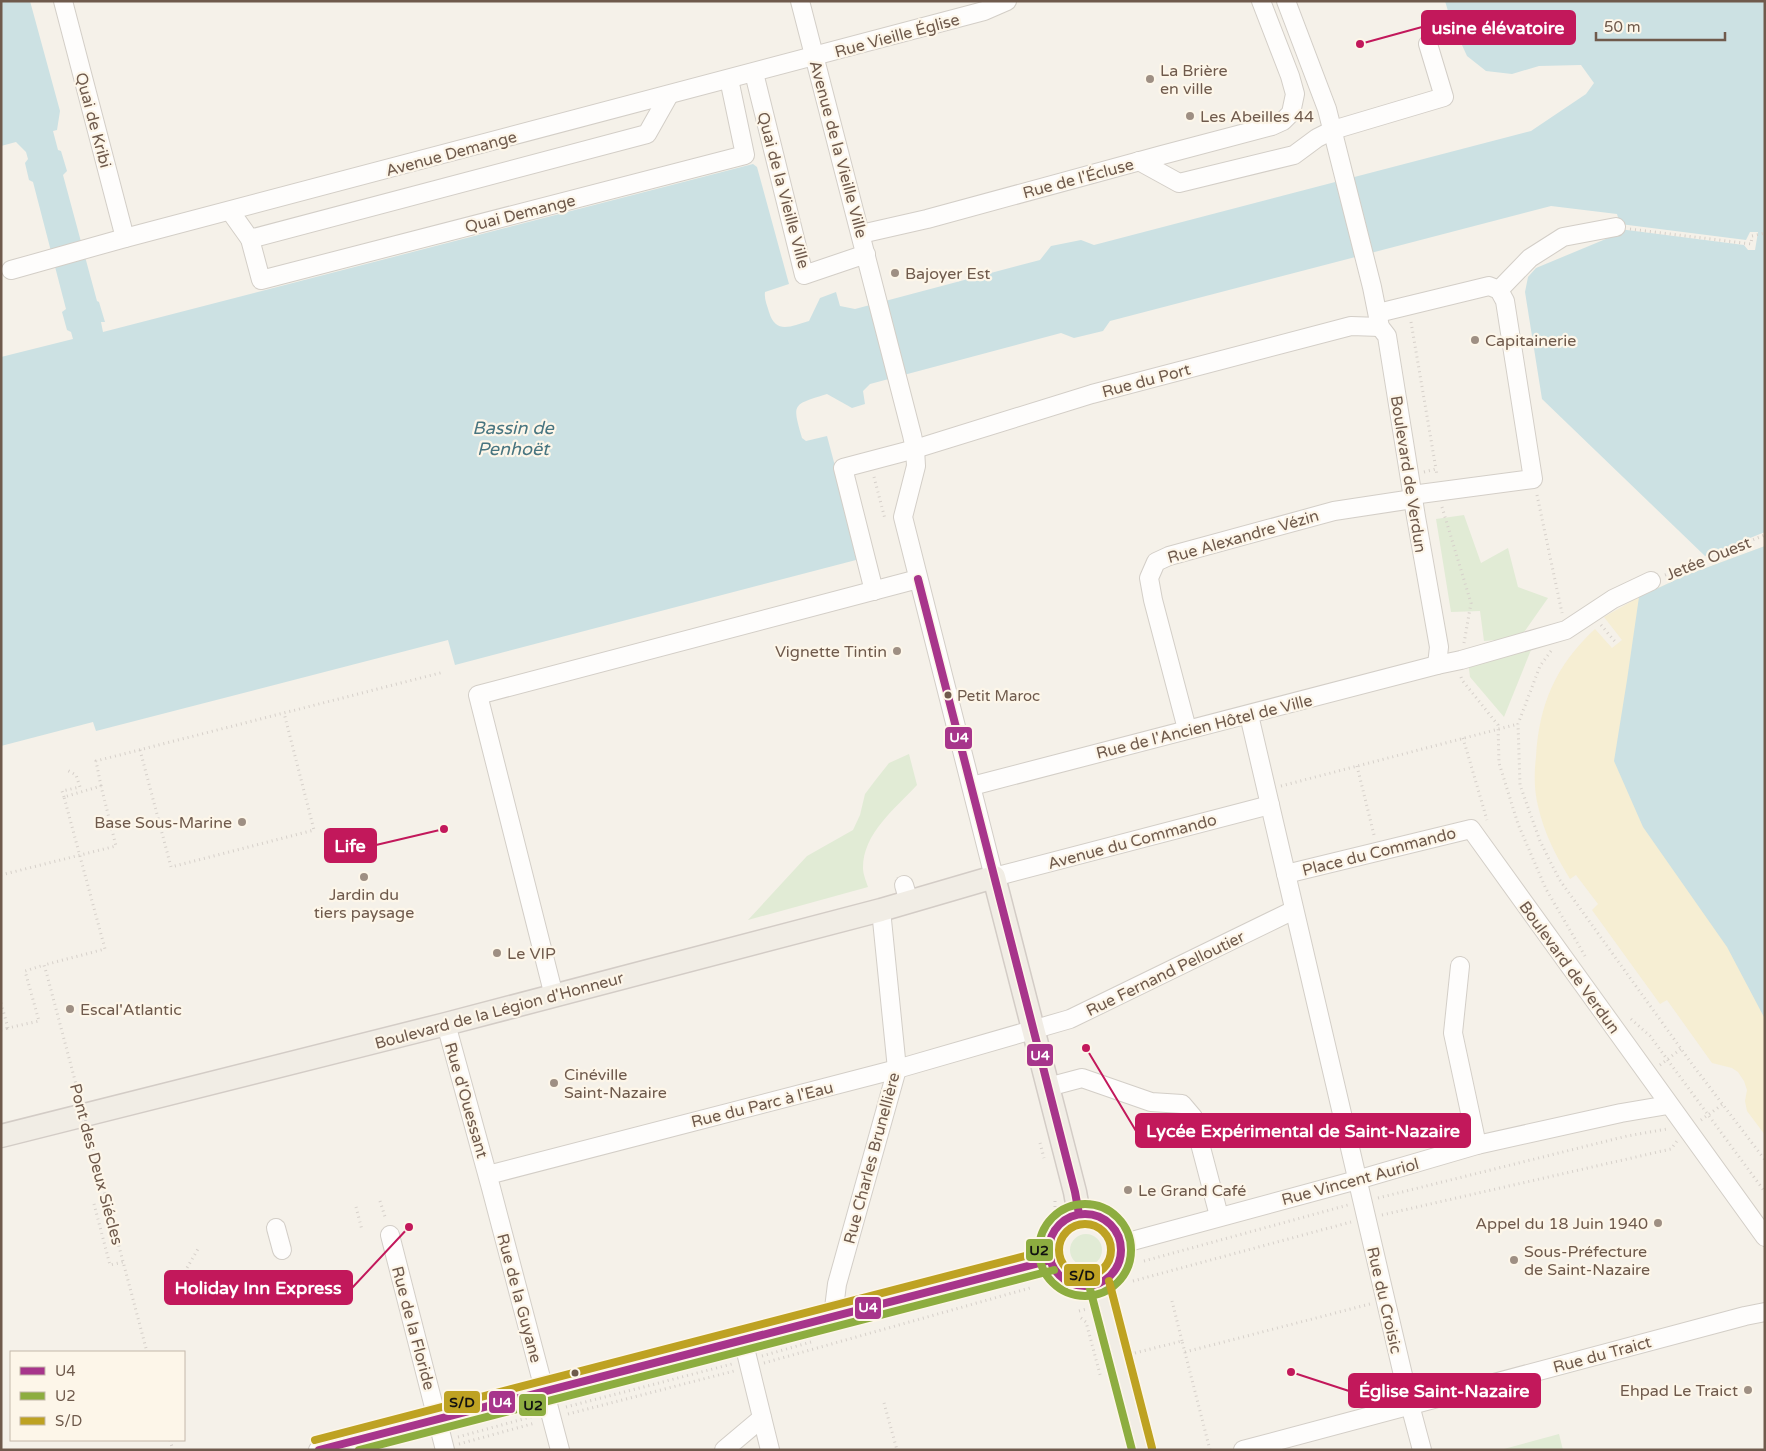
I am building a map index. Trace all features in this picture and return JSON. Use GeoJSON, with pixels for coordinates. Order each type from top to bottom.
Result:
{"type":"FeatureCollection","features":[{"type":"Feature","properties":{"kind":"main road","name":"Boulevard de la Légion d'Honneur"},"geometry":{"type":"LineString","coordinates":[[1,1136],[446,1024],[881,910],[907,893],[964,885],[994,878]]}},
{"type":"Feature","properties":{"kind":"main road"},"geometry":{"type":"LineString","coordinates":[[994,878],[1075,1192],[1079,1214]]}},
{"type":"Feature","properties":{"kind":"main road"},"geometry":{"type":"LineString","coordinates":[[1079,1214],[1101,1217],[1117,1233],[1121,1244],[1121,1256],[1109,1277],[1099,1283],[1089,1285],[1079,1285],[1062,1277],[1055,1269],[1049,1248],[1052,1236],[1058,1226],[1067,1218],[1079,1214]]}},
{"type":"Feature","properties":{"kind":"main road"},"geometry":{"type":"LineString","coordinates":[[1099,1283],[1142,1450]]}},
{"type":"Feature","properties":{"kind":"street","name":"Quai de Kribi"},"geometry":{"type":"LineString","coordinates":[[63,1],[125,238]]}},
{"type":"Feature","properties":{"kind":"street","name":"Avenue de la Vieille Ville"},"geometry":{"type":"LineString","coordinates":[[800,1],[899,381],[915,450],[916,466],[903,516],[994,878]]}},
{"type":"Feature","properties":{"kind":"street","name":"Rue Vieille Église"},"geometry":{"type":"LineString","coordinates":[[815,57],[984,11],[1007,1]]}},
{"type":"Feature","properties":{"kind":"street","name":"Rue de l'Écluse"},"geometry":{"type":"LineString","coordinates":[[861,234],[927,219],[1272,126],[1283,121],[1292,113],[1295,94],[1261,1]]}},
{"type":"Feature","properties":{"kind":"street","name":"Boulevard de Verdun"},"geometry":{"type":"LineString","coordinates":[[1286,1],[1327,109],[1379,320],[1388,336],[1439,647],[1437,665]]}},
{"type":"Feature","properties":{"kind":"street"},"geometry":{"type":"LineString","coordinates":[[1139,161],[1179,183],[1294,155],[1317,138],[1334,138],[1444,97],[1428,44]]}},
{"type":"Feature","properties":{"kind":"street","name":"Avenue Demange"},"geometry":{"type":"LineString","coordinates":[[11,270],[230,210],[815,57]]}},
{"type":"Feature","properties":{"kind":"street","name":"Quai de la Vieille Ville"},"geometry":{"type":"LineString","coordinates":[[754,73],[804,275],[866,254]]}},
{"type":"Feature","properties":{"kind":"street","name":"Quai Demange"},"geometry":{"type":"LineString","coordinates":[[250,239],[261,280],[745,155],[729,79]]}},
{"type":"Feature","properties":{"kind":"street"},"geometry":{"type":"LineString","coordinates":[[230,210],[250,239],[647,134],[669,95]]}},
{"type":"Feature","properties":{"kind":"street"},"geometry":{"type":"LineString","coordinates":[[1413,497],[1440,491],[1533,479],[1505,301],[1499,290],[1530,258],[1562,237],[1616,227]]}},
{"type":"Feature","properties":{"kind":"street","name":"Rue du Port"},"geometry":{"type":"LineString","coordinates":[[915,450],[1092,394],[1379,320],[1405,307],[1489,286],[1499,290]]}},
{"type":"Feature","properties":{"kind":"street"},"geometry":{"type":"LineString","coordinates":[[874,591],[843,468],[915,450]]}},
{"type":"Feature","properties":{"kind":"street","name":"Rue Alexandre Vézin"},"geometry":{"type":"LineString","coordinates":[[1187,730],[1153,600],[1149,578],[1156,562],[1169,556],[1334,511],[1413,497]]}},
{"type":"Feature","properties":{"kind":"street"},"geometry":{"type":"LineString","coordinates":[[554,996],[478,695],[918,580]]}},
{"type":"Feature","properties":{"kind":"street","name":"Rue de l'Ancien Hôtel de Ville"},"geometry":{"type":"LineString","coordinates":[[972,786],[1461,660],[1566,630],[1612,599],[1651,580]]}},
{"type":"Feature","properties":{"kind":"street","name":"Place du Commando"},"geometry":{"type":"LineString","coordinates":[[1249,715],[1357,1180]]}},
{"type":"Feature","properties":{"kind":"street","name":"Avenue du Commando"},"geometry":{"type":"LineString","coordinates":[[994,878],[1270,805]]}},
{"type":"Feature","properties":{"kind":"street","name":"Boulevard de Verdun"},"geometry":{"type":"LineString","coordinates":[[1471,829],[1668,1105],[1765,1237]]}},
{"type":"Feature","properties":{"kind":"street","name":"Place du Commando"},"geometry":{"type":"LineString","coordinates":[[1286,874],[1471,829]]}},
{"type":"Feature","properties":{"kind":"street","name":"Rue Charles Brunellière"},"geometry":{"type":"LineString","coordinates":[[833,1316],[836,1284],[897,1070],[881,910]]}},
{"type":"Feature","properties":{"kind":"street","name":"Rue Fernand Pelloutier"},"geometry":{"type":"LineString","coordinates":[[1034,1030],[1070,1019],[1294,910]]}},
{"type":"Feature","properties":{"kind":"street"},"geometry":{"type":"LineString","coordinates":[[1460,966],[1453,1033],[1478,1145]]}},
{"type":"Feature","properties":{"kind":"street","name":"Rue d'Ouessant"},"geometry":{"type":"LineString","coordinates":[[446,1024],[488,1175]]}},
{"type":"Feature","properties":{"kind":"street","name":"Rue du Parc à l'Eau"},"geometry":{"type":"LineString","coordinates":[[488,1175],[897,1070],[1034,1030]]}},
{"type":"Feature","properties":{"kind":"street"},"geometry":{"type":"LineString","coordinates":[[1048,1087],[1082,1078],[1151,1102],[1182,1104],[1194,1117],[1218,1216]]}},
{"type":"Feature","properties":{"kind":"street","name":"Rue Vincent Auriol"},"geometry":{"type":"LineString","coordinates":[[1121,1244],[1478,1145],[1621,1113],[1668,1105]]}},
{"type":"Feature","properties":{"kind":"street","name":"Rue de la Guyane"},"geometry":{"type":"LineString","coordinates":[[488,1175],[560,1450]]}},
{"type":"Feature","properties":{"kind":"street","name":"Rue du Croisic"},"geometry":{"type":"LineString","coordinates":[[1357,1180],[1422,1450]]}},
{"type":"Feature","properties":{"kind":"street"},"geometry":{"type":"LineString","coordinates":[[276,1228],[282,1250]]}},
{"type":"Feature","properties":{"kind":"street","name":"Rue de la Floride"},"geometry":{"type":"LineString","coordinates":[[390,1235],[446,1450]]}},
{"type":"Feature","properties":{"kind":"street"},"geometry":{"type":"LineString","coordinates":[[318,1447],[438,1419],[1051,1260]]}},
{"type":"Feature","properties":{"kind":"street","name":"Rue du Traict"},"geometry":{"type":"LineString","coordinates":[[1243,1450],[1765,1312]]}},
{"type":"Feature","properties":{"kind":"street"},"geometry":{"type":"LineString","coordinates":[[742,1340],[770,1450]]}},
{"type":"Feature","properties":{"kind":"street"},"geometry":{"type":"LineString","coordinates":[[724,1450],[762,1418]]}},
{"type":"Feature","properties":{"kind":"path"},"geometry":{"type":"LineString","coordinates":[[1616,227],[1751,244],[1752,236],[1765,233]]}},
{"type":"Feature","properties":{"kind":"path"},"geometry":{"type":"LineString","coordinates":[[1405,307],[1410,314],[1443,509],[1471,604],[1461,660],[1462,680],[1498,725],[1499,763],[1518,824],[1546,889],[1590,964]]}},
{"type":"Feature","properties":{"kind":"path"},"geometry":{"type":"LineString","coordinates":[[1421,472],[1436,469]]}},
{"type":"Feature","properties":{"kind":"path"},"geometry":{"type":"LineString","coordinates":[[1533,479],[1566,630],[1540,666],[1518,724],[1520,785],[1540,841],[1559,879],[1681,1049],[1765,1160]]}},
{"type":"Feature","properties":{"kind":"path","name":"Jetée Ouest"},"geometry":{"type":"LineString","coordinates":[[1651,580],[1765,535]]}},
{"type":"Feature","properties":{"kind":"path"},"geometry":{"type":"LineString","coordinates":[[1600,624],[1617,644]]}},
{"type":"Feature","properties":{"kind":"path"},"geometry":{"type":"LineString","coordinates":[[1,876],[116,846],[96,761],[444,672]]}},
{"type":"Feature","properties":{"kind":"path"},"geometry":{"type":"LineString","coordinates":[[140,750],[171,867],[314,830],[284,713]]}},
{"type":"Feature","properties":{"kind":"path"},"geometry":{"type":"LineString","coordinates":[[1276,787],[1518,724]]}},
{"type":"Feature","properties":{"kind":"path"},"geometry":{"type":"LineString","coordinates":[[1463,738],[1489,825]]}},
{"type":"Feature","properties":{"kind":"path"},"geometry":{"type":"LineString","coordinates":[[1357,766],[1375,838]]}},
{"type":"Feature","properties":{"kind":"path"},"geometry":{"type":"LineString","coordinates":[[1,1030],[39,1021],[25,971],[105,949],[62,791],[80,787],[76,775],[67,770]]}},
{"type":"Feature","properties":{"kind":"path"},"geometry":{"type":"LineString","coordinates":[[64,797],[101,786]]}},
{"type":"Feature","properties":{"kind":"path","name":"Pont des Deux Siécles"},"geometry":{"type":"LineString","coordinates":[[44,965],[147,1351]]}},
{"type":"Feature","properties":{"kind":"path"},"geometry":{"type":"LineString","coordinates":[[1,1002],[8,1028]]}},
{"type":"Feature","properties":{"kind":"path"},"geometry":{"type":"LineString","coordinates":[[1629,1018],[1650,1036],[1707,1116],[1765,1192]]}},
{"type":"Feature","properties":{"kind":"path"},"geometry":{"type":"LineString","coordinates":[[1656,1068],[1681,1049]]}},
{"type":"Feature","properties":{"kind":"path"},"geometry":{"type":"LineString","coordinates":[[1707,1116],[1722,1104]]}},
{"type":"Feature","properties":{"kind":"path"},"geometry":{"type":"LineString","coordinates":[[1144,1261],[1362,1202],[1627,1136],[1668,1128]]}},
{"type":"Feature","properties":{"kind":"path"},"geometry":{"type":"LineString","coordinates":[[1625,1129],[1627,1136]]}},
{"type":"Feature","properties":{"kind":"path"},"geometry":{"type":"LineString","coordinates":[[1378,1216],[1671,1149],[1677,1141]]}},
{"type":"Feature","properties":{"kind":"path"},"geometry":{"type":"LineString","coordinates":[[94,1204],[110,1266],[123,1262]]}},
{"type":"Feature","properties":{"kind":"path"},"geometry":{"type":"LineString","coordinates":[[356,1207],[362,1230]]}},
{"type":"Feature","properties":{"kind":"path"},"geometry":{"type":"LineString","coordinates":[[1133,1281],[1351,1222]]}},
{"type":"Feature","properties":{"kind":"path"},"geometry":{"type":"LineString","coordinates":[[177,1285],[198,1249]]}},
{"type":"Feature","properties":{"kind":"path"},"geometry":{"type":"LineString","coordinates":[[1186,1352],[1385,1300]]}},
{"type":"Feature","properties":{"kind":"path"},"geometry":{"type":"LineString","coordinates":[[1172,1301],[1210,1450]]}},
{"type":"Feature","properties":{"kind":"path"},"geometry":{"type":"LineString","coordinates":[[1081,1318],[1086,1322],[1103,1385]]}},
{"type":"Feature","properties":{"kind":"path"},"geometry":{"type":"LineString","coordinates":[[1118,1357],[1182,1340]]}},
{"type":"Feature","properties":{"kind":"path"},"geometry":{"type":"LineString","coordinates":[[884,1403],[897,1450]]}},
{"type":"Feature","properties":{"kind":"green space"},"geometry":{"type":"Polygon","coordinates":[[[1464,515],[1481,563],[1508,548],[1518,587],[1548,598],[1520,638],[1484,641],[1480,611],[1451,612],[1436,519],[1464,515]]]}},
{"type":"Feature","properties":{"kind":"green space"},"geometry":{"type":"Polygon","coordinates":[[[1531,650],[1504,717],[1470,677],[1468,661],[1531,650]]]}},
{"type":"Feature","properties":{"kind":"green space"},"geometry":{"type":"Polygon","coordinates":[[[909,754],[917,785],[882,822],[868,844],[864,855],[863,868],[868,887],[748,920],[807,856],[853,830],[860,815],[865,794],[889,763],[909,754]]]}},
{"type":"Feature","properties":{"kind":"green space"},"geometry":{"type":"Polygon","coordinates":[[[1086,1234],[1092,1235],[1097,1239],[1101,1244],[1101,1256],[1097,1261],[1092,1265],[1086,1266],[1080,1265],[1075,1261],[1071,1256],[1070,1250],[1071,1244],[1075,1239],[1080,1235],[1086,1234]]]}},
{"type":"Feature","properties":{"kind":"green space"},"geometry":{"type":"Polygon","coordinates":[[[1559,1434],[1563,1450],[1504,1450],[1504,1449],[1559,1434]]]}},
{"type":"Feature","properties":{"kind":"sand"},"geometry":{"type":"Polygon","coordinates":[[[1765,546],[1765,1135],[1747,1111],[1745,1101],[1747,1090],[1738,1072],[1732,1068],[1712,1063],[1667,1000],[1660,1004],[1592,910],[1598,904],[1576,875],[1570,879],[1547,835],[1537,800],[1535,775],[1541,720],[1552,687],[1560,671],[1581,643],[1595,629],[1612,648],[1622,640],[1604,617],[1639,597],[1684,576],[1765,546]]]}},
{"type":"Feature","properties":{"kind":"water","name":"Bassin de Penhoët"},"geometry":{"type":"Polygon","coordinates":[[[1,1],[30,1],[60,111],[57,130],[53,131],[58,150],[61,151],[67,171],[63,175],[97,301],[99,302],[105,322],[101,322],[103,332],[753,164],[757,167],[789,284],[765,292],[765,300],[772,319],[776,324],[785,327],[809,321],[820,298],[836,292],[840,306],[855,309],[1040,260],[1051,246],[1081,240],[1094,245],[1531,131],[1586,94],[1594,83],[1581,65],[1539,66],[1512,74],[1486,71],[1467,56],[1451,21],[1445,1],[1765,1],[1765,532],[1705,556],[1542,399],[1525,292],[1528,277],[1536,268],[1613,236],[1619,229],[1744,245],[1748,250],[1755,250],[1758,232],[1750,232],[1746,240],[1620,224],[1617,214],[1551,206],[1110,321],[1103,331],[1074,338],[1061,333],[870,384],[863,391],[865,404],[852,408],[827,394],[801,404],[796,412],[802,438],[806,441],[827,436],[859,556],[856,560],[455,665],[448,640],[96,731],[93,722],[1,746],[1,357],[73,339],[71,332],[67,330],[62,312],[66,309],[33,182],[29,180],[25,163],[28,159],[26,152],[16,142],[1,146],[1,1]]]}},
{"type":"Feature","properties":{"kind":"water"},"geometry":{"type":"Polygon","coordinates":[[[1765,546],[1765,1019],[1727,947],[1643,827],[1614,761],[1639,597],[1684,576],[1765,546]]]}},
{"type":"Feature","properties":{"kind":"transit line","name":"U4"},"geometry":{"type":"LineString","coordinates":[[918,579],[1075,1192],[1079,1214]]}},
{"type":"Feature","properties":{"kind":"transit line","name":"U2"},"geometry":{"type":"LineString","coordinates":[[1085,1204],[1102,1208],[1117,1218],[1127,1233],[1131,1250],[1127,1267],[1117,1282],[1102,1292],[1085,1296],[1068,1292],[1053,1282],[1043,1267],[1039,1250],[1043,1233],[1053,1218],[1068,1208],[1085,1204]]}},
{"type":"Feature","properties":{"kind":"transit line","name":"U4"},"geometry":{"type":"LineString","coordinates":[[1085,1214],[1105,1220],[1115,1230],[1121,1250],[1115,1270],[1105,1280],[1085,1286],[1065,1280],[1055,1270],[1049,1250],[1055,1230],[1065,1220],[1085,1214]]}},
{"type":"Feature","properties":{"kind":"transit line","name":"S/D"},"geometry":{"type":"LineString","coordinates":[[1085,1224],[1095,1226],[1103,1232],[1109,1240],[1111,1250],[1109,1260],[1103,1268],[1095,1274],[1085,1276],[1075,1274],[1067,1268],[1061,1260],[1059,1250],[1061,1240],[1067,1232],[1075,1226],[1085,1224]]}},
{"type":"Feature","properties":{"kind":"transit line","name":"S/D"},"geometry":{"type":"LineString","coordinates":[[315,1440],[1048,1250]]}},
{"type":"Feature","properties":{"kind":"transit line","name":"U4"},"geometry":{"type":"LineString","coordinates":[[319,1450],[1051,1260]]}},
{"type":"Feature","properties":{"kind":"transit line","name":"U2"},"geometry":{"type":"LineString","coordinates":[[359,1450],[1054,1270]]}},
{"type":"Feature","properties":{"kind":"transit line","name":"S/D"},"geometry":{"type":"LineString","coordinates":[[1109,1281],[1152,1448]]}},
{"type":"Feature","properties":{"kind":"transit line","name":"U2"},"geometry":{"type":"LineString","coordinates":[[1089,1285],[1132,1450]]}},
{"type":"Feature","properties":{"kind":"place","name":"usine élévatoire"},"geometry":{"type":"Point","coordinates":[1360,44]}},
{"type":"Feature","properties":{"kind":"place","name":"La Brière en ville"},"geometry":{"type":"Point","coordinates":[1150,79]}},
{"type":"Feature","properties":{"kind":"place","name":"Les Abeilles 44"},"geometry":{"type":"Point","coordinates":[1190,116]}},
{"type":"Feature","properties":{"kind":"place","name":"Bajoyer Est"},"geometry":{"type":"Point","coordinates":[895,273]}},
{"type":"Feature","properties":{"kind":"place","name":"Capitainerie"},"geometry":{"type":"Point","coordinates":[1475,340]}},
{"type":"Feature","properties":{"kind":"place","name":"Vignette Tintin"},"geometry":{"type":"Point","coordinates":[897,651]}},
{"type":"Feature","properties":{"kind":"place","name":"Petit Maroc"},"geometry":{"type":"Point","coordinates":[948,695]}},
{"type":"Feature","properties":{"kind":"place","name":"Base Sous-Marine"},"geometry":{"type":"Point","coordinates":[242,822]}},
{"type":"Feature","properties":{"kind":"place","name":"Life"},"geometry":{"type":"Point","coordinates":[444,829]}},
{"type":"Feature","properties":{"kind":"place","name":"Jardin du tiers paysage"},"geometry":{"type":"Point","coordinates":[364,877]}},
{"type":"Feature","properties":{"kind":"place","name":"Le VIP"},"geometry":{"type":"Point","coordinates":[497,953]}},
{"type":"Feature","properties":{"kind":"place","name":"Escal'Atlantic"},"geometry":{"type":"Point","coordinates":[70,1009]}},
{"type":"Feature","properties":{"kind":"place","name":"Lycée Expérimental de Saint-Nazaire"},"geometry":{"type":"Point","coordinates":[1086,1048]}},
{"type":"Feature","properties":{"kind":"place","name":"Cinéville Saint-Nazaire"},"geometry":{"type":"Point","coordinates":[554,1083]}},
{"type":"Feature","properties":{"kind":"place","name":"Le Grand Café"},"geometry":{"type":"Point","coordinates":[1128,1190]}},
{"type":"Feature","properties":{"kind":"place","name":"Appel du 18 Juin 1940"},"geometry":{"type":"Point","coordinates":[1658,1223]}},
{"type":"Feature","properties":{"kind":"place","name":"Holiday Inn Express"},"geometry":{"type":"Point","coordinates":[409,1227]}},
{"type":"Feature","properties":{"kind":"place","name":"Sous-Préfecture de Saint-Nazaire"},"geometry":{"type":"Point","coordinates":[1514,1260]}},
{"type":"Feature","properties":{"kind":"place","name":"Église Saint-Nazaire"},"geometry":{"type":"Point","coordinates":[1291,1372]}},
{"type":"Feature","properties":{"kind":"place","name":"Ehpad Le Traict"},"geometry":{"type":"Point","coordinates":[1748,1390]}}]}
